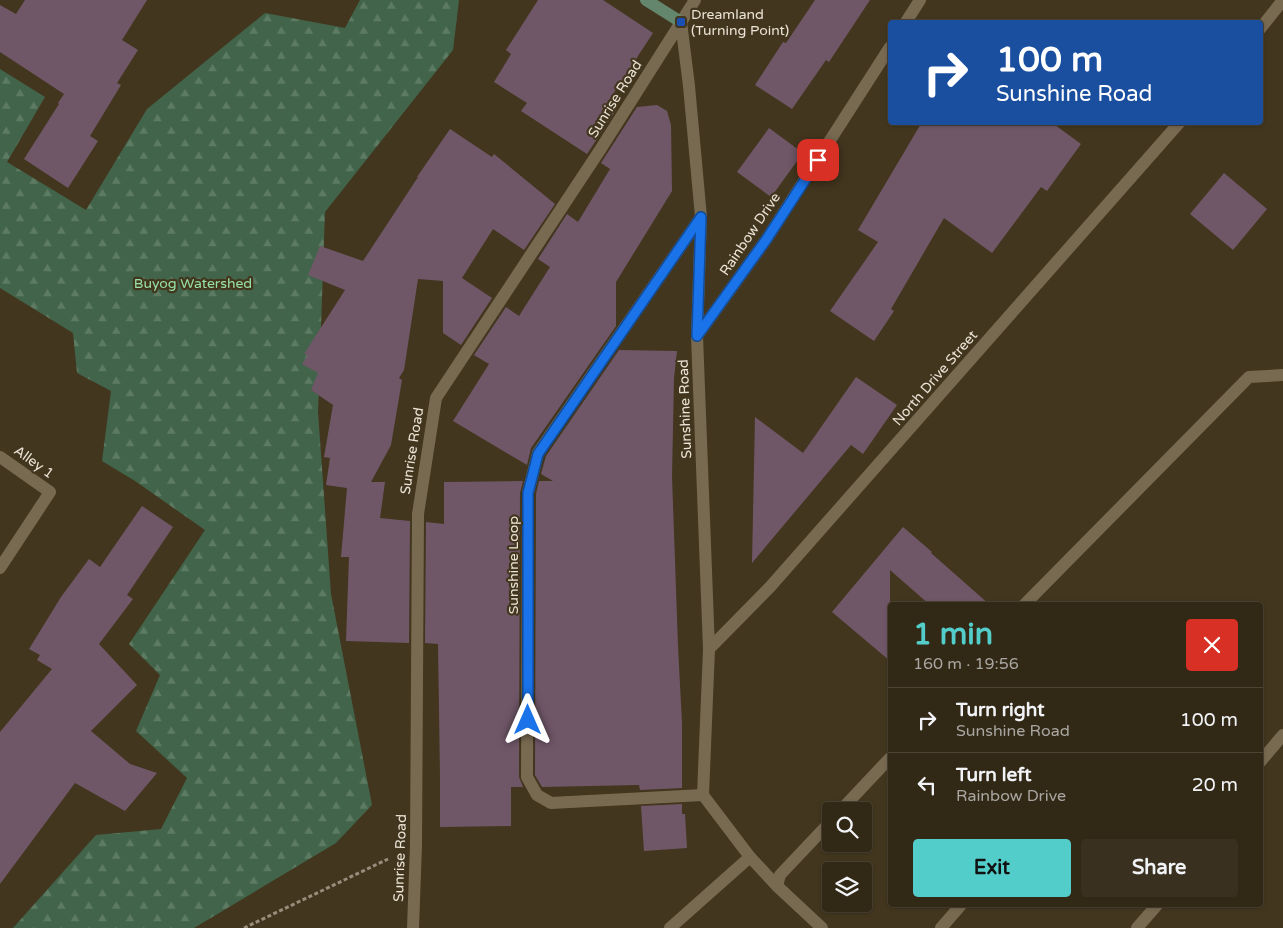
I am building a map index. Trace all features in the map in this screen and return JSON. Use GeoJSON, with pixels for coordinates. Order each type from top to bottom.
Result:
{"type":"FeatureCollection","features":[{"type":"Feature","properties":{"kind":"street"},"geometry":{"type":"LineString","coordinates":[[646,0],[681,22]]}},
{"type":"Feature","properties":{"kind":"street","name":"Sunrise Road"},"geometry":{"type":"LineString","coordinates":[[413,928],[416,845],[418,514],[436,398],[600,150],[695,0]]}},
{"type":"Feature","properties":{"kind":"street"},"geometry":{"type":"LineString","coordinates":[[907,20],[920,0]]}},
{"type":"Feature","properties":{"kind":"street"},"geometry":{"type":"LineString","coordinates":[[1263,24],[1283,0]]}},
{"type":"Feature","properties":{"kind":"street","name":"Sunshine Road"},"geometry":{"type":"LineString","coordinates":[[681,22],[701,217],[697,336],[709,649],[703,795]]}},
{"type":"Feature","properties":{"kind":"street","name":"Rainbow Drive"},"geometry":{"type":"LineString","coordinates":[[697,336],[766,240],[888,50]]}},
{"type":"Feature","properties":{"kind":"street","name":"North Drive Street"},"geometry":{"type":"LineString","coordinates":[[709,649],[770,588],[1177,125]]}},
{"type":"Feature","properties":{"kind":"street","name":"Sunshine Loop"},"geometry":{"type":"LineString","coordinates":[[701,217],[538,454],[528,493],[527,777],[537,795],[551,803],[703,795]]}},
{"type":"Feature","properties":{"kind":"street"},"geometry":{"type":"LineString","coordinates":[[1027,602],[1249,377],[1283,375]]}},
{"type":"Feature","properties":{"kind":"street","name":"Alley 1"},"geometry":{"type":"LineString","coordinates":[[0,457],[50,492],[0,568]]}},
{"type":"Feature","properties":{"kind":"street"},"geometry":{"type":"LineString","coordinates":[[1263,758],[1283,735]]}},
{"type":"Feature","properties":{"kind":"street"},"geometry":{"type":"LineString","coordinates":[[848,802],[888,760]]}},
{"type":"Feature","properties":{"kind":"street"},"geometry":{"type":"LineString","coordinates":[[703,795],[750,857],[777,886],[822,928]]}},
{"type":"Feature","properties":{"kind":"street"},"geometry":{"type":"LineString","coordinates":[[777,886],[780,875],[822,831]]}},
{"type":"Feature","properties":{"kind":"street"},"geometry":{"type":"LineString","coordinates":[[670,928],[750,857]]}},
{"type":"Feature","properties":{"kind":"street"},"geometry":{"type":"LineString","coordinates":[[941,928],[959,907]]}},
{"type":"Feature","properties":{"kind":"street"},"geometry":{"type":"LineString","coordinates":[[1137,928],[1155,907]]}},
{"type":"Feature","properties":{"kind":"path"},"geometry":{"type":"LineString","coordinates":[[244,928],[416,845]]}},
{"type":"Feature","properties":{"kind":"green space","name":"Buyog Watershed"},"geometry":{"type":"Polygon","coordinates":[[[360,0],[459,0],[453,50],[325,212],[318,412],[331,594],[372,805],[336,843],[194,928],[13,928],[96,835],[161,829],[187,778],[136,731],[160,675],[129,644],[205,530],[135,481],[102,461],[111,391],[77,373],[73,333],[0,288],[0,69],[45,97],[7,162],[86,210],[147,109],[265,13],[345,28],[360,0]]]}},
{"type":"Feature","properties":{"kind":"building"},"geometry":{"type":"Polygon","coordinates":[[[25,0],[147,0],[122,40],[138,50],[117,83],[121,85],[90,136],[98,141],[68,188],[24,159],[64,94],[0,52],[0,5],[16,14],[25,0]]]}},
{"type":"Feature","properties":{"kind":"building"},"geometry":{"type":"Polygon","coordinates":[[[538,0],[603,0],[653,33],[602,111],[616,110],[587,154],[521,111],[527,103],[494,82],[511,54],[506,50],[538,0]]]}},
{"type":"Feature","properties":{"kind":"building"},"geometry":{"type":"Polygon","coordinates":[[[815,0],[870,0],[829,62],[826,60],[792,109],[755,85],[783,42],[786,43],[815,0]]]}},
{"type":"Feature","properties":{"kind":"building"},"geometry":{"type":"Polygon","coordinates":[[[657,105],[667,111],[671,125],[672,191],[616,282],[616,326],[531,448],[527,465],[453,421],[489,364],[474,355],[506,307],[519,316],[550,267],[538,259],[567,214],[578,222],[610,169],[601,163],[637,107],[657,105]]]}},
{"type":"Feature","properties":{"kind":"building"},"geometry":{"type":"Polygon","coordinates":[[[920,125],[1055,125],[1081,144],[1047,191],[1041,187],[992,253],[944,218],[891,309],[894,311],[874,341],[830,311],[878,242],[858,230],[920,125]]]}},
{"type":"Feature","properties":{"kind":"building"},"geometry":{"type":"Polygon","coordinates":[[[769,128],[803,153],[771,197],[737,172],[769,128]]]}},
{"type":"Feature","properties":{"kind":"building"},"geometry":{"type":"Polygon","coordinates":[[[450,129],[492,157],[494,154],[555,204],[524,250],[493,229],[462,278],[492,298],[461,345],[443,333],[443,281],[418,279],[404,370],[399,378],[402,380],[391,445],[371,482],[385,482],[380,518],[410,521],[409,643],[346,641],[349,557],[341,557],[347,488],[326,485],[330,458],[324,457],[333,405],[311,390],[318,373],[302,364],[308,355],[304,354],[345,290],[308,275],[320,246],[363,261],[450,129]]]}},
{"type":"Feature","properties":{"kind":"building"},"geometry":{"type":"Polygon","coordinates":[[[1224,173],[1267,209],[1233,250],[1190,214],[1224,173]]]}},
{"type":"Feature","properties":{"kind":"building"},"geometry":{"type":"Polygon","coordinates":[[[619,350],[677,351],[674,378],[672,476],[682,723],[682,788],[640,790],[639,785],[542,787],[535,775],[536,494],[539,481],[553,481],[541,474],[546,456],[619,350]]]}},
{"type":"Feature","properties":{"kind":"building"},"geometry":{"type":"Polygon","coordinates":[[[856,377],[897,405],[863,454],[851,445],[752,563],[755,417],[803,453],[856,377]]]}},
{"type":"Feature","properties":{"kind":"building"},"geometry":{"type":"Polygon","coordinates":[[[523,481],[520,493],[519,777],[523,787],[511,787],[511,826],[440,827],[438,644],[425,643],[426,522],[444,524],[444,482],[523,481]]]}},
{"type":"Feature","properties":{"kind":"building"},"geometry":{"type":"Polygon","coordinates":[[[142,506],[173,527],[127,595],[133,599],[99,644],[137,685],[91,731],[130,764],[157,773],[125,811],[75,783],[0,884],[0,732],[52,669],[37,660],[40,655],[29,649],[61,597],[89,559],[100,567],[142,506]]]}},
{"type":"Feature","properties":{"kind":"building"},"geometry":{"type":"Polygon","coordinates":[[[903,527],[987,602],[927,602],[890,570],[888,659],[832,612],[903,527]]]}},
{"type":"Feature","properties":{"kind":"building"},"geometry":{"type":"Polygon","coordinates":[[[682,804],[682,814],[685,814],[687,848],[644,851],[641,806],[682,804]]]}},
{"type":"Feature","properties":{"kind":"place","name":"Dreamland (Turning Point)"},"geometry":{"type":"Point","coordinates":[681,22]}},
{"type":"Feature","properties":{"kind":"route"},"geometry":{"type":"LineString","coordinates":[[528,720],[528,493],[538,454],[701,217],[697,336],[766,240],[818,160]]}}]}
